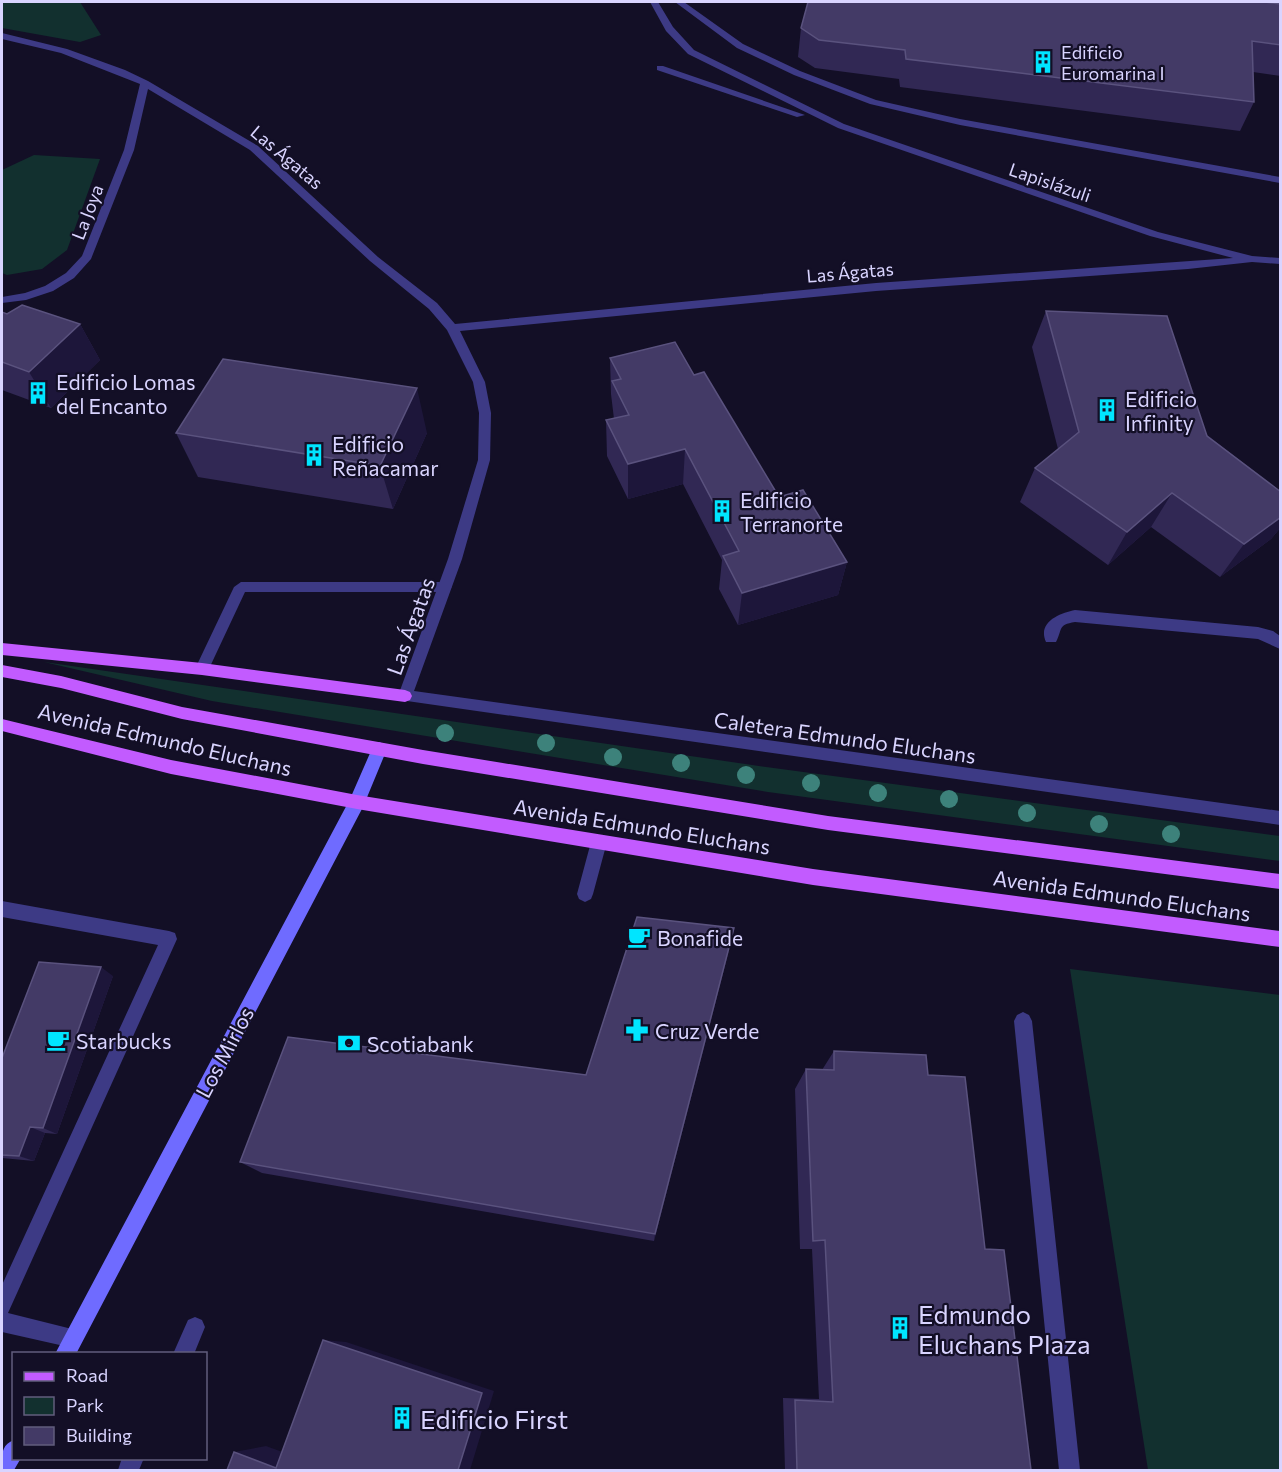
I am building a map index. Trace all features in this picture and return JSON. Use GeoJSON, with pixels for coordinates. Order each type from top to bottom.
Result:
{"type":"FeatureCollection","features":[{"type":"Feature","properties":{"kind":"main road"},"geometry":{"type":"LineString","coordinates":[[2,649],[202,669],[405,696]]}},
{"type":"Feature","properties":{"kind":"main road","name":"Avenida Edmundo Eluchans"},"geometry":{"type":"LineString","coordinates":[[2,671],[61,682],[182,713],[379,749],[828,823],[1281,882]]}},
{"type":"Feature","properties":{"kind":"main road","name":"Avenida Edmundo Eluchans"},"geometry":{"type":"LineString","coordinates":[[2,726],[171,767],[357,802],[813,877],[1281,939]]}},
{"type":"Feature","properties":{"kind":"street","name":"Lapislázuli"},"geometry":{"type":"LineString","coordinates":[[654,2],[662,19],[678,41],[691,52],[841,126]]}},
{"type":"Feature","properties":{"kind":"street"},"geometry":{"type":"LineString","coordinates":[[679,2],[749,50],[797,73],[873,102],[960,122],[1281,180]]}},
{"type":"Feature","properties":{"kind":"street","name":"Las Ágatas"},"geometry":{"type":"LineString","coordinates":[[2,36],[99,62],[145,83],[254,148],[374,259],[433,306],[452,328],[479,382],[485,413],[484,460],[445,587],[405,696]]}},
{"type":"Feature","properties":{"kind":"street","name":"Lapislázuli"},"geometry":{"type":"LineString","coordinates":[[660,68],[775,108],[841,126],[1154,234],[1252,259]]}},
{"type":"Feature","properties":{"kind":"street","name":"La Joya"},"geometry":{"type":"LineString","coordinates":[[2,300],[31,296],[50,289],[79,268],[87,257],[129,150],[145,83]]}},
{"type":"Feature","properties":{"kind":"street"},"geometry":{"type":"LineString","coordinates":[[1252,259],[1281,261]]}},
{"type":"Feature","properties":{"kind":"street","name":"Las Ágatas"},"geometry":{"type":"LineString","coordinates":[[452,328],[876,287],[1188,266],[1252,259]]}},
{"type":"Feature","properties":{"kind":"street"},"geometry":{"type":"LineString","coordinates":[[202,669],[241,587],[445,587]]}},
{"type":"Feature","properties":{"kind":"street"},"geometry":{"type":"LineString","coordinates":[[1051,638],[1051,630],[1055,623],[1063,618],[1075,616],[1258,633],[1268,635],[1281,643]]}},
{"type":"Feature","properties":{"kind":"street","name":"Caletera Edmundo Eluchans"},"geometry":{"type":"LineString","coordinates":[[405,696],[1281,818]]}},
{"type":"Feature","properties":{"kind":"street","name":"Los Mirlos"},"geometry":{"type":"LineString","coordinates":[[69,1346],[357,802],[379,749]]}},
{"type":"Feature","properties":{"kind":"street"},"geometry":{"type":"LineString","coordinates":[[585,894],[599,842]]}},
{"type":"Feature","properties":{"kind":"street"},"geometry":{"type":"LineString","coordinates":[[2,909],[169,939],[2,1306]]}},
{"type":"Feature","properties":{"kind":"street"},"geometry":{"type":"LineString","coordinates":[[1023,1021],[1070,1470]]}},
{"type":"Feature","properties":{"kind":"street"},"geometry":{"type":"LineString","coordinates":[[2,1322],[69,1346]]}},
{"type":"Feature","properties":{"kind":"street"},"geometry":{"type":"LineString","coordinates":[[183,1352],[195,1327]]}},
{"type":"Feature","properties":{"kind":"street"},"geometry":{"type":"LineString","coordinates":[[2,1470],[12,1453]]}},
{"type":"Feature","properties":{"kind":"green space"},"geometry":{"type":"Polygon","coordinates":[[[2,2],[80,2],[101,35],[80,42],[2,28],[2,2]]]}},
{"type":"Feature","properties":{"kind":"green space"},"geometry":{"type":"Polygon","coordinates":[[[34,155],[100,159],[67,250],[42,269],[7,275],[2,273],[2,170],[34,155]]]}},
{"type":"Feature","properties":{"kind":"green space"},"geometry":{"type":"Polygon","coordinates":[[[44,662],[766,767],[1280,836],[1280,861],[768,792],[212,701],[44,662]]]}},
{"type":"Feature","properties":{"kind":"green space"},"geometry":{"type":"Polygon","coordinates":[[[1070,969],[1280,995],[1280,1470],[1148,1470],[1070,969]]]}},
{"type":"Feature","properties":{"kind":"building","name":"Edificio Euromarina I"},"geometry":{"type":"Polygon","coordinates":[[[808,2],[1265,2],[1281,4],[1281,45],[1252,41],[1254,102],[906,59],[905,50],[819,40],[801,28],[808,2]]]}},
{"type":"Feature","properties":{"kind":"building"},"geometry":{"type":"Polygon","coordinates":[[[22,305],[80,324],[29,372],[2,362],[2,312],[7,314],[22,305]]]}},
{"type":"Feature","properties":{"kind":"building","name":"Edificio Infinity"},"geometry":{"type":"Polygon","coordinates":[[[1046,311],[1167,316],[1207,436],[1281,492],[1281,517],[1244,544],[1172,493],[1127,532],[1035,468],[1079,432],[1046,311]]]}},
{"type":"Feature","properties":{"kind":"building"},"geometry":{"type":"Polygon","coordinates":[[[675,342],[694,375],[704,372],[779,497],[803,490],[847,562],[742,593],[723,556],[739,551],[685,449],[628,464],[606,420],[629,415],[612,381],[621,379],[610,358],[675,342]]]}},
{"type":"Feature","properties":{"kind":"building"},"geometry":{"type":"Polygon","coordinates":[[[223,359],[417,388],[380,466],[176,433],[223,359]]]}},
{"type":"Feature","properties":{"kind":"building"},"geometry":{"type":"Polygon","coordinates":[[[637,917],[734,928],[655,1234],[240,1162],[288,1037],[586,1075],[637,917]]]}},
{"type":"Feature","properties":{"kind":"building","name":"Starbucks"},"geometry":{"type":"Polygon","coordinates":[[[39,962],[101,967],[43,1128],[30,1127],[19,1156],[2,1155],[2,1058],[39,962]]]}},
{"type":"Feature","properties":{"kind":"building","name":"Edmundo Eluchans Plaza"},"geometry":{"type":"Polygon","coordinates":[[[834,1051],[926,1055],[928,1075],[965,1077],[985,1249],[1004,1250],[1031,1470],[797,1470],[795,1400],[833,1402],[825,1240],[813,1241],[806,1069],[834,1070],[834,1051]]]}},
{"type":"Feature","properties":{"kind":"building","name":"Edificio First"},"geometry":{"type":"Polygon","coordinates":[[[323,1340],[482,1393],[458,1470],[227,1470],[234,1452],[276,1468],[323,1340]]]}},
{"type":"Feature","properties":{"kind":"place","name":"Edificio Euromarina I"},"geometry":{"type":"Point","coordinates":[1043,62]}},
{"type":"Feature","properties":{"kind":"place","name":"Edificio Lomas del Encanto"},"geometry":{"type":"Point","coordinates":[38,393]}},
{"type":"Feature","properties":{"kind":"place","name":"Edificio Infinity"},"geometry":{"type":"Point","coordinates":[1107,410]}},
{"type":"Feature","properties":{"kind":"place","name":"Edificio Reñacamar"},"geometry":{"type":"Point","coordinates":[314,455]}},
{"type":"Feature","properties":{"kind":"place","name":"Edificio Terranorte"},"geometry":{"type":"Point","coordinates":[722,511]}},
{"type":"Feature","properties":{"kind":"place","name":"Bonafide"},"geometry":{"type":"Point","coordinates":[639,937]}},
{"type":"Feature","properties":{"kind":"place","name":"Cruz Verde"},"geometry":{"type":"Point","coordinates":[637,1030]}},
{"type":"Feature","properties":{"kind":"place","name":"Starbucks"},"geometry":{"type":"Point","coordinates":[58,1040]}},
{"type":"Feature","properties":{"kind":"place","name":"Scotiabank"},"geometry":{"type":"Point","coordinates":[349,1043]}},
{"type":"Feature","properties":{"kind":"place","name":"Edmundo Eluchans Plaza"},"geometry":{"type":"Point","coordinates":[900,1328]}},
{"type":"Feature","properties":{"kind":"place","name":"Edificio First"},"geometry":{"type":"Point","coordinates":[402,1418]}}]}
